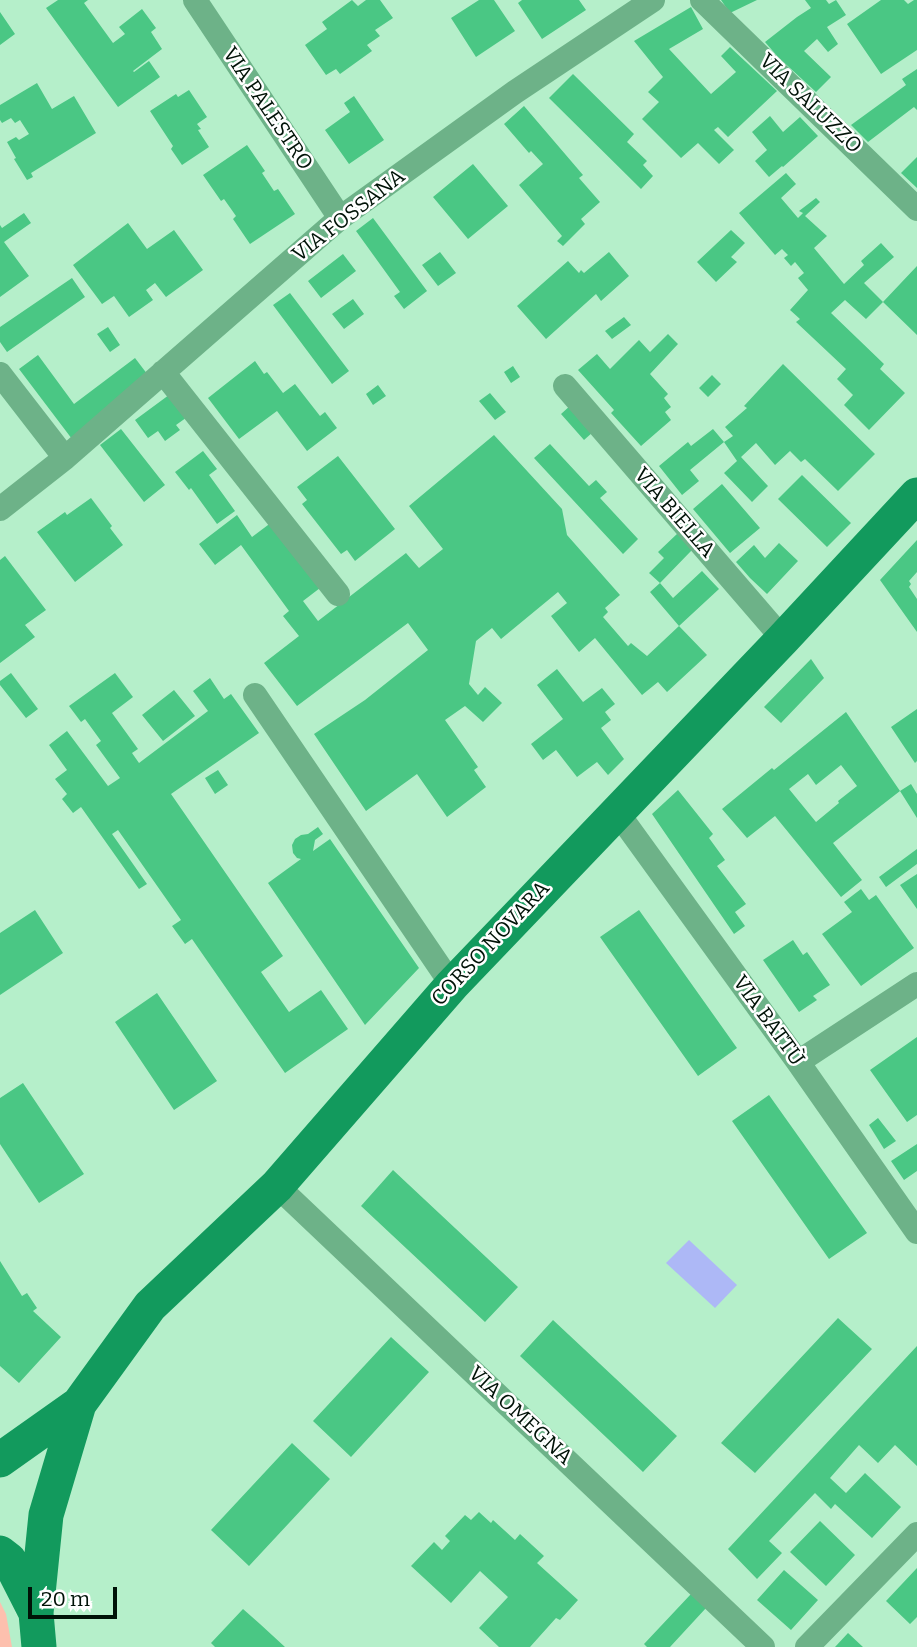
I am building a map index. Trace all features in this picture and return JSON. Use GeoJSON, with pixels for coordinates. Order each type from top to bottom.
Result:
{"type":"FeatureCollection","features":[{"type":"Feature","properties":{"kind":"main road","name":"CORSO NOVARA"},"geometry":{"type":"LineString","coordinates":[[0,1460],[79,1404],[150,1306],[277,1185],[452,985],[917,495]]}},
{"type":"Feature","properties":{"kind":"main road","name":"CORSO NOVARA"},"geometry":{"type":"LineString","coordinates":[[37,1630],[46,1516],[79,1404]]}},
{"type":"Feature","properties":{"kind":"main road"},"geometry":{"type":"LineString","coordinates":[[0,1553],[9,1560],[37,1630]]}},
{"type":"Feature","properties":{"kind":"street","name":"VIA PALESTRO"},"geometry":{"type":"LineString","coordinates":[[195,0],[340,218]]}},
{"type":"Feature","properties":{"kind":"street","name":"VIA FOSSANA"},"geometry":{"type":"LineString","coordinates":[[0,509],[65,458],[340,218],[515,92],[653,0]]}},
{"type":"Feature","properties":{"kind":"street","name":"VIA SALUZZO"},"geometry":{"type":"LineString","coordinates":[[702,0],[917,209]]}},
{"type":"Feature","properties":{"kind":"street"},"geometry":{"type":"LineString","coordinates":[[163,372],[338,594]]}},
{"type":"Feature","properties":{"kind":"street"},"geometry":{"type":"LineString","coordinates":[[0,374],[65,458]]}},
{"type":"Feature","properties":{"kind":"street","name":"VIA BIELLA"},"geometry":{"type":"LineString","coordinates":[[565,386],[783,639]]}},
{"type":"Feature","properties":{"kind":"street"},"geometry":{"type":"LineString","coordinates":[[255,695],[452,985]]}},
{"type":"Feature","properties":{"kind":"street","name":"VIA BATTÙ"},"geometry":{"type":"LineString","coordinates":[[617,812],[799,1062],[917,1232]]}},
{"type":"Feature","properties":{"kind":"street"},"geometry":{"type":"LineString","coordinates":[[799,1062],[917,984]]}},
{"type":"Feature","properties":{"kind":"street","name":"VIA OMEGNA"},"geometry":{"type":"LineString","coordinates":[[277,1185],[763,1647]]}},
{"type":"Feature","properties":{"kind":"street"},"geometry":{"type":"LineString","coordinates":[[807,1647],[917,1534]]}},
{"type":"Feature","properties":{"kind":"shaded area"},"geometry":{"type":"Polygon","coordinates":[[[0,1602],[6,1614],[12,1647],[0,1647],[0,1602]]]}},
{"type":"Feature","properties":{"kind":"water"},"geometry":{"type":"Polygon","coordinates":[[[689,1240],[737,1285],[715,1308],[666,1263],[689,1240]]]}},
{"type":"Feature","properties":{"kind":"building"},"geometry":{"type":"Polygon","coordinates":[[[58,0],[88,0],[84,3],[113,43],[125,34],[119,27],[142,9],[156,28],[151,32],[162,49],[133,71],[149,61],[160,77],[118,107],[46,8],[58,0]]]}},
{"type":"Feature","properties":{"kind":"building"},"geometry":{"type":"Polygon","coordinates":[[[352,0],[358,6],[366,0],[380,0],[393,18],[375,30],[380,36],[367,45],[372,51],[340,74],[336,69],[326,75],[305,45],[327,29],[322,22],[352,0]]]}},
{"type":"Feature","properties":{"kind":"building"},"geometry":{"type":"Polygon","coordinates":[[[479,0],[494,0],[515,31],[476,57],[451,18],[479,0]]]}},
{"type":"Feature","properties":{"kind":"building"},"geometry":{"type":"Polygon","coordinates":[[[522,0],[579,0],[586,10],[542,39],[518,3],[522,0]]]}},
{"type":"Feature","properties":{"kind":"building"},"geometry":{"type":"Polygon","coordinates":[[[721,0],[757,0],[730,13],[721,0]]]}},
{"type":"Feature","properties":{"kind":"building"},"geometry":{"type":"Polygon","coordinates":[[[805,0],[826,0],[829,4],[836,0],[846,15],[827,27],[838,44],[828,52],[817,39],[804,51],[831,77],[816,92],[765,42],[811,8],[805,0]]]}},
{"type":"Feature","properties":{"kind":"building"},"geometry":{"type":"Polygon","coordinates":[[[881,0],[904,0],[908,4],[917,0],[917,50],[881,74],[847,24],[881,0]]]}},
{"type":"Feature","properties":{"kind":"building"},"geometry":{"type":"Polygon","coordinates":[[[691,7],[703,29],[669,49],[711,94],[736,72],[721,56],[730,47],[777,91],[728,137],[718,127],[714,130],[734,150],[719,164],[698,143],[681,158],[642,119],[659,102],[648,92],[663,77],[634,41],[691,7]]]}},
{"type":"Feature","properties":{"kind":"building"},"geometry":{"type":"Polygon","coordinates":[[[0,12],[15,34],[0,45],[0,12]]]}},
{"type":"Feature","properties":{"kind":"building"},"geometry":{"type":"Polygon","coordinates":[[[917,69],[917,110],[914,107],[868,142],[851,125],[906,85],[902,79],[917,69]]]}},
{"type":"Feature","properties":{"kind":"building"},"geometry":{"type":"Polygon","coordinates":[[[573,74],[634,134],[627,142],[647,161],[643,165],[653,176],[641,189],[549,98],[573,74]]]}},
{"type":"Feature","properties":{"kind":"building"},"geometry":{"type":"Polygon","coordinates":[[[37,83],[52,109],[74,96],[96,133],[31,173],[33,177],[27,180],[7,142],[16,137],[19,140],[29,134],[20,120],[15,123],[11,118],[2,123],[0,105],[37,83]]]}},
{"type":"Feature","properties":{"kind":"building"},"geometry":{"type":"Polygon","coordinates":[[[189,90],[207,117],[197,124],[209,147],[182,165],[150,111],[176,94],[178,97],[189,90]]]}},
{"type":"Feature","properties":{"kind":"building"},"geometry":{"type":"Polygon","coordinates":[[[354,96],[384,140],[349,164],[325,130],[350,112],[344,103],[354,96]]]}},
{"type":"Feature","properties":{"kind":"building"},"geometry":{"type":"Polygon","coordinates":[[[524,106],[583,175],[579,178],[600,202],[581,219],[585,224],[563,246],[557,241],[562,236],[519,185],[543,164],[531,151],[529,153],[504,124],[524,106]]]}},
{"type":"Feature","properties":{"kind":"building"},"geometry":{"type":"Polygon","coordinates":[[[770,116],[783,132],[800,117],[818,136],[769,177],[755,161],[767,150],[752,132],[770,116]]]}},
{"type":"Feature","properties":{"kind":"building"},"geometry":{"type":"Polygon","coordinates":[[[247,145],[265,171],[262,173],[274,191],[278,189],[295,214],[250,244],[233,219],[236,216],[224,199],[221,201],[203,175],[247,145]]]}},
{"type":"Feature","properties":{"kind":"building"},"geometry":{"type":"Polygon","coordinates":[[[917,157],[917,188],[901,173],[917,157]]]}},
{"type":"Feature","properties":{"kind":"building"},"geometry":{"type":"Polygon","coordinates":[[[473,164],[508,206],[468,239],[433,197],[473,164]]]}},
{"type":"Feature","properties":{"kind":"building"},"geometry":{"type":"Polygon","coordinates":[[[786,173],[796,184],[781,198],[798,218],[803,213],[799,211],[816,198],[820,202],[805,216],[827,236],[814,248],[844,284],[864,265],[861,261],[881,243],[894,257],[864,283],[883,302],[866,319],[845,300],[831,313],[884,364],[880,369],[905,393],[869,430],[844,405],[853,395],[837,379],[846,369],[796,322],[800,319],[790,310],[808,290],[798,278],[804,273],[795,262],[791,266],[784,258],[788,255],[782,249],[775,255],[739,213],[786,173]]]}},
{"type":"Feature","properties":{"kind":"building"},"geometry":{"type":"Polygon","coordinates":[[[24,213],[31,223],[4,242],[29,276],[0,297],[0,225],[2,228],[24,213]]]}},
{"type":"Feature","properties":{"kind":"building"},"geometry":{"type":"Polygon","coordinates":[[[373,218],[427,291],[404,309],[394,296],[400,292],[356,231],[373,218]]]}},
{"type":"Feature","properties":{"kind":"building"},"geometry":{"type":"Polygon","coordinates":[[[128,223],[147,249],[174,230],[203,270],[166,297],[155,283],[146,290],[153,300],[129,317],[114,296],[102,304],[73,265],[128,223]]]}},
{"type":"Feature","properties":{"kind":"building"},"geometry":{"type":"Polygon","coordinates":[[[731,230],[745,243],[731,257],[737,262],[716,282],[697,262],[731,230]]]}},
{"type":"Feature","properties":{"kind":"building"},"geometry":{"type":"Polygon","coordinates":[[[440,252],[456,273],[438,286],[422,265],[440,252]]]}},
{"type":"Feature","properties":{"kind":"building"},"geometry":{"type":"Polygon","coordinates":[[[609,252],[629,276],[601,301],[596,294],[546,339],[517,306],[568,261],[579,273],[581,270],[584,273],[609,252]]]}},
{"type":"Feature","properties":{"kind":"building"},"geometry":{"type":"Polygon","coordinates":[[[343,254],[356,271],[321,298],[308,281],[343,254]]]}},
{"type":"Feature","properties":{"kind":"building"},"geometry":{"type":"Polygon","coordinates":[[[917,266],[917,335],[883,302],[917,266]]]}},
{"type":"Feature","properties":{"kind":"building"},"geometry":{"type":"Polygon","coordinates":[[[72,278],[85,297],[7,352],[0,342],[0,327],[72,278]]]}},
{"type":"Feature","properties":{"kind":"building"},"geometry":{"type":"Polygon","coordinates":[[[290,293],[349,371],[332,384],[273,305],[290,293]]]}},
{"type":"Feature","properties":{"kind":"building"},"geometry":{"type":"Polygon","coordinates":[[[353,299],[364,314],[344,329],[332,314],[353,299]]]}},
{"type":"Feature","properties":{"kind":"building"},"geometry":{"type":"Polygon","coordinates":[[[624,317],[631,325],[612,339],[605,331],[624,317]]]}},
{"type":"Feature","properties":{"kind":"building"},"geometry":{"type":"Polygon","coordinates":[[[108,327],[120,345],[110,352],[97,334],[108,327]]]}},
{"type":"Feature","properties":{"kind":"building"},"geometry":{"type":"Polygon","coordinates":[[[668,334],[678,344],[650,374],[668,394],[664,398],[671,407],[665,412],[671,420],[641,446],[611,413],[614,410],[578,370],[597,354],[610,369],[639,340],[650,352],[668,334]]]}},
{"type":"Feature","properties":{"kind":"building"},"geometry":{"type":"Polygon","coordinates":[[[38,355],[74,404],[135,358],[151,379],[72,439],[19,369],[38,355]]]}},
{"type":"Feature","properties":{"kind":"building"},"geometry":{"type":"Polygon","coordinates":[[[255,361],[283,393],[295,384],[320,416],[325,412],[337,428],[307,451],[277,411],[239,439],[208,398],[255,361]]]}},
{"type":"Feature","properties":{"kind":"building"},"geometry":{"type":"Polygon","coordinates":[[[783,364],[875,454],[838,491],[805,459],[801,462],[790,451],[775,465],[756,443],[741,457],[768,486],[752,502],[724,473],[737,461],[724,442],[733,436],[725,427],[747,408],[744,406],[783,364]]]}},
{"type":"Feature","properties":{"kind":"building"},"geometry":{"type":"Polygon","coordinates":[[[513,366],[520,377],[511,383],[504,372],[513,366]]]}},
{"type":"Feature","properties":{"kind":"building"},"geometry":{"type":"Polygon","coordinates":[[[712,375],[721,384],[708,397],[699,388],[712,375]]]}},
{"type":"Feature","properties":{"kind":"building"},"geometry":{"type":"Polygon","coordinates":[[[378,385],[386,396],[373,405],[366,394],[378,385]]]}},
{"type":"Feature","properties":{"kind":"building"},"geometry":{"type":"Polygon","coordinates":[[[173,392],[190,415],[176,425],[180,430],[165,441],[158,431],[148,438],[135,420],[173,392]]]}},
{"type":"Feature","properties":{"kind":"building"},"geometry":{"type":"Polygon","coordinates":[[[490,393],[506,412],[495,420],[479,401],[490,393]]]}},
{"type":"Feature","properties":{"kind":"building"},"geometry":{"type":"Polygon","coordinates":[[[571,405],[593,432],[584,440],[561,414],[571,405]]]}},
{"type":"Feature","properties":{"kind":"building"},"geometry":{"type":"Polygon","coordinates":[[[121,429],[165,485],[144,502],[100,445],[121,429]]]}},
{"type":"Feature","properties":{"kind":"building"},"geometry":{"type":"Polygon","coordinates":[[[713,429],[724,442],[690,470],[699,481],[682,495],[659,466],[688,442],[691,446],[713,429]]]}},
{"type":"Feature","properties":{"kind":"building"},"geometry":{"type":"Polygon","coordinates":[[[494,435],[562,509],[567,535],[620,595],[605,608],[608,612],[603,617],[628,646],[631,643],[647,656],[679,626],[707,655],[667,692],[658,682],[642,695],[595,638],[579,652],[551,616],[567,603],[558,592],[501,639],[492,628],[476,641],[469,684],[478,695],[485,687],[502,703],[483,722],[465,706],[445,720],[478,767],[474,770],[486,787],[447,817],[417,774],[366,811],[314,734],[365,700],[428,650],[408,623],[297,706],[264,663],[299,636],[283,616],[289,611],[241,545],[215,565],[199,544],[237,515],[252,537],[272,522],[320,588],[303,601],[318,621],[406,553],[419,568],[443,549],[409,506],[494,435]]]}},
{"type":"Feature","properties":{"kind":"building"},"geometry":{"type":"Polygon","coordinates":[[[550,444],[589,486],[596,480],[607,492],[600,498],[638,539],[623,554],[534,458],[550,444]]]}},
{"type":"Feature","properties":{"kind":"building"},"geometry":{"type":"Polygon","coordinates":[[[203,451],[217,469],[209,475],[235,511],[217,524],[191,488],[189,490],[175,472],[203,451]]]}},
{"type":"Feature","properties":{"kind":"building"},"geometry":{"type":"Polygon","coordinates":[[[338,456],[395,529],[355,561],[347,550],[341,554],[302,504],[307,500],[297,487],[338,456]]]}},
{"type":"Feature","properties":{"kind":"building"},"geometry":{"type":"Polygon","coordinates":[[[802,475],[851,523],[827,547],[778,499],[802,475]]]}},
{"type":"Feature","properties":{"kind":"building"},"geometry":{"type":"Polygon","coordinates":[[[722,484],[760,528],[730,553],[693,509],[722,484]]]}},
{"type":"Feature","properties":{"kind":"building"},"geometry":{"type":"Polygon","coordinates":[[[91,498],[123,545],[75,582],[37,532],[91,498]]]}},
{"type":"Feature","properties":{"kind":"building"},"geometry":{"type":"Polygon","coordinates":[[[678,533],[692,550],[660,583],[649,573],[664,558],[658,552],[678,533]]]}},
{"type":"Feature","properties":{"kind":"building"},"geometry":{"type":"Polygon","coordinates":[[[917,540],[917,572],[909,581],[909,587],[917,599],[917,632],[880,580],[917,540]]]}},
{"type":"Feature","properties":{"kind":"building"},"geometry":{"type":"Polygon","coordinates":[[[779,543],[798,561],[767,594],[736,562],[754,545],[765,558],[779,543]]]}},
{"type":"Feature","properties":{"kind":"building"},"geometry":{"type":"Polygon","coordinates":[[[5,556],[46,610],[25,625],[35,637],[0,663],[0,560],[5,556]]]}},
{"type":"Feature","properties":{"kind":"building"},"geometry":{"type":"Polygon","coordinates":[[[702,571],[719,589],[679,626],[650,592],[660,583],[673,598],[702,571]]]}},
{"type":"Feature","properties":{"kind":"building"},"geometry":{"type":"Polygon","coordinates":[[[811,659],[824,678],[781,723],[764,707],[811,659]]]}},
{"type":"Feature","properties":{"kind":"building"},"geometry":{"type":"Polygon","coordinates":[[[557,669],[583,702],[602,688],[615,704],[605,712],[611,720],[601,728],[624,759],[608,775],[597,762],[577,777],[556,750],[543,760],[531,744],[563,719],[537,685],[557,669]]]}},
{"type":"Feature","properties":{"kind":"building"},"geometry":{"type":"Polygon","coordinates":[[[11,673],[38,709],[26,718],[0,685],[0,681],[11,673]]]}},
{"type":"Feature","properties":{"kind":"building"},"geometry":{"type":"Polygon","coordinates":[[[115,673],[133,697],[112,713],[138,749],[132,753],[139,763],[208,711],[193,691],[210,678],[224,699],[231,694],[259,733],[171,794],[283,956],[261,972],[289,1012],[321,990],[348,1029],[285,1073],[192,939],[185,944],[172,926],[181,920],[118,830],[112,834],[147,884],[139,889],[81,807],[73,813],[62,799],[67,794],[55,779],[67,770],[49,745],[67,731],[108,786],[120,778],[96,745],[101,741],[85,719],[81,722],[69,706],[115,673]]]}},
{"type":"Feature","properties":{"kind":"building"},"geometry":{"type":"Polygon","coordinates":[[[174,690],[195,716],[163,741],[142,715],[174,690]]]}},
{"type":"Feature","properties":{"kind":"building"},"geometry":{"type":"Polygon","coordinates":[[[917,709],[917,761],[915,763],[891,727],[917,709]]]}},
{"type":"Feature","properties":{"kind":"building"},"geometry":{"type":"Polygon","coordinates":[[[846,712],[900,791],[833,843],[862,880],[841,897],[775,816],[747,838],[722,809],[772,768],[774,770],[846,712]],[[841,765],[816,785],[808,774],[789,789],[816,822],[857,786],[841,765]]]}},
{"type":"Feature","properties":{"kind":"building"},"geometry":{"type":"Polygon","coordinates":[[[218,770],[228,785],[215,794],[205,778],[218,770]]]}},
{"type":"Feature","properties":{"kind":"building"},"geometry":{"type":"Polygon","coordinates":[[[911,784],[917,794],[917,818],[900,791],[911,784]]]}},
{"type":"Feature","properties":{"kind":"building"},"geometry":{"type":"Polygon","coordinates":[[[678,790],[713,834],[709,838],[725,860],[717,866],[746,904],[735,912],[745,926],[734,934],[652,814],[678,790]]]}},
{"type":"Feature","properties":{"kind":"building"},"geometry":{"type":"Polygon","coordinates":[[[318,827],[323,834],[315,840],[313,851],[330,839],[419,968],[365,1025],[268,883],[301,859],[293,853],[292,845],[295,839],[318,827]]]}},
{"type":"Feature","properties":{"kind":"building"},"geometry":{"type":"Polygon","coordinates":[[[917,849],[917,864],[886,887],[879,877],[917,849]]]}},
{"type":"Feature","properties":{"kind":"building"},"geometry":{"type":"Polygon","coordinates":[[[917,874],[917,909],[900,885],[917,874]]]}},
{"type":"Feature","properties":{"kind":"building"},"geometry":{"type":"Polygon","coordinates":[[[861,889],[869,900],[876,895],[914,948],[861,986],[822,934],[852,912],[844,902],[861,889]]]}},
{"type":"Feature","properties":{"kind":"building"},"geometry":{"type":"Polygon","coordinates":[[[35,910],[63,953],[0,995],[0,933],[35,910]]]}},
{"type":"Feature","properties":{"kind":"building"},"geometry":{"type":"Polygon","coordinates":[[[639,910],[737,1048],[698,1076],[600,937],[639,910]]]}},
{"type":"Feature","properties":{"kind":"building"},"geometry":{"type":"Polygon","coordinates":[[[793,940],[803,955],[807,952],[830,985],[813,996],[817,1000],[799,1012],[763,960],[793,940]]]}},
{"type":"Feature","properties":{"kind":"building"},"geometry":{"type":"Polygon","coordinates":[[[157,993],[217,1081],[174,1110],[115,1022],[157,993]]]}},
{"type":"Feature","properties":{"kind":"building"},"geometry":{"type":"Polygon","coordinates":[[[917,1037],[917,1115],[907,1122],[870,1070],[917,1037]]]}},
{"type":"Feature","properties":{"kind":"building"},"geometry":{"type":"Polygon","coordinates":[[[23,1083],[84,1174],[39,1203],[0,1144],[0,1098],[23,1083]]]}},
{"type":"Feature","properties":{"kind":"building"},"geometry":{"type":"Polygon","coordinates":[[[769,1095],[867,1233],[829,1259],[732,1121],[769,1095]]]}},
{"type":"Feature","properties":{"kind":"building"},"geometry":{"type":"Polygon","coordinates":[[[878,1118],[896,1141],[884,1149],[869,1125],[878,1118]]]}},
{"type":"Feature","properties":{"kind":"building"},"geometry":{"type":"Polygon","coordinates":[[[917,1144],[917,1171],[904,1180],[891,1161],[917,1144]]]}},
{"type":"Feature","properties":{"kind":"building"},"geometry":{"type":"Polygon","coordinates":[[[393,1170],[518,1287],[485,1322],[361,1206],[393,1170]]]}},
{"type":"Feature","properties":{"kind":"building"},"geometry":{"type":"Polygon","coordinates":[[[0,1261],[22,1296],[27,1293],[37,1308],[33,1311],[61,1337],[19,1383],[0,1366],[0,1261]]]}},
{"type":"Feature","properties":{"kind":"building"},"geometry":{"type":"Polygon","coordinates":[[[838,1318],[872,1349],[755,1473],[721,1443],[838,1318]]]}},
{"type":"Feature","properties":{"kind":"building"},"geometry":{"type":"Polygon","coordinates":[[[553,1320],[677,1436],[643,1472],[520,1356],[553,1320]]]}},
{"type":"Feature","properties":{"kind":"building"},"geometry":{"type":"Polygon","coordinates":[[[391,1337],[429,1372],[351,1457],[313,1421],[391,1337]]]}},
{"type":"Feature","properties":{"kind":"building"},"geometry":{"type":"Polygon","coordinates":[[[917,1346],[917,1466],[895,1445],[878,1463],[859,1445],[830,1478],[846,1493],[865,1473],[901,1507],[872,1538],[835,1504],[831,1509],[815,1493],[769,1541],[782,1553],[757,1579],[728,1549],[917,1346]]]}},
{"type":"Feature","properties":{"kind":"building"},"geometry":{"type":"Polygon","coordinates":[[[292,1443],[330,1479],[249,1566],[211,1530],[292,1443]]]}},
{"type":"Feature","properties":{"kind":"building"},"geometry":{"type":"Polygon","coordinates":[[[479,1512],[491,1523],[493,1520],[515,1540],[520,1534],[544,1556],[537,1563],[578,1600],[560,1620],[556,1618],[530,1647],[499,1647],[479,1628],[508,1597],[480,1571],[451,1603],[411,1566],[434,1542],[442,1550],[450,1541],[445,1536],[465,1515],[471,1520],[479,1512]]]}},
{"type":"Feature","properties":{"kind":"building"},"geometry":{"type":"Polygon","coordinates":[[[820,1521],[855,1555],[826,1586],[790,1552],[820,1521]]]}},
{"type":"Feature","properties":{"kind":"building"},"geometry":{"type":"Polygon","coordinates":[[[917,1568],[917,1617],[910,1624],[886,1601],[917,1568]]]}},
{"type":"Feature","properties":{"kind":"building"},"geometry":{"type":"Polygon","coordinates":[[[784,1570],[818,1600],[791,1630],[757,1600],[784,1570]]]}},
{"type":"Feature","properties":{"kind":"building"},"geometry":{"type":"Polygon","coordinates":[[[691,1594],[706,1608],[670,1647],[647,1647],[644,1644],[691,1594]]]}},
{"type":"Feature","properties":{"kind":"building"},"geometry":{"type":"Polygon","coordinates":[[[243,1609],[285,1647],[215,1647],[211,1643],[243,1609]]]}},
{"type":"Feature","properties":{"kind":"building"},"geometry":{"type":"Polygon","coordinates":[[[848,1633],[863,1647],[835,1647],[848,1633]]]}}]}
